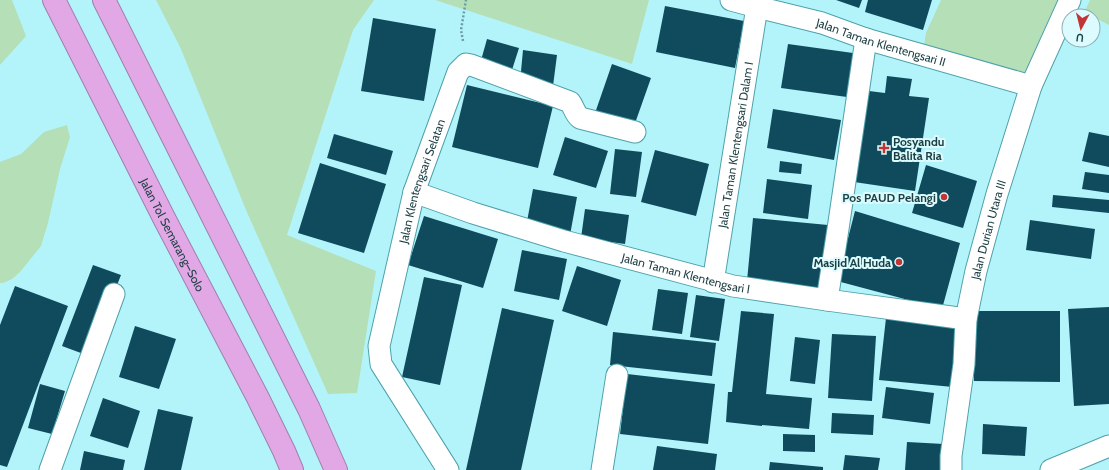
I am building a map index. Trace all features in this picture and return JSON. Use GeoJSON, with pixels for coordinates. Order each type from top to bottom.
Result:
{"type":"FeatureCollection","features":[{"type":"Feature","properties":{"kind":"highway","name":"Jalan Tol Semarang–Solo"},"geometry":{"type":"LineString","coordinates":[[54,0],[165,220],[258,398],[292,470]]}},
{"type":"Feature","properties":{"kind":"highway"},"geometry":{"type":"LineString","coordinates":[[104,0],[309,409],[336,470]]}},
{"type":"Feature","properties":{"kind":"street","name":"Jalan Taman Klentengsari II"},"geometry":{"type":"LineString","coordinates":[[731,0],[822,23],[866,39],[1031,86]]}},
{"type":"Feature","properties":{"kind":"street","name":"Jalan Durian Utara III"},"geometry":{"type":"LineString","coordinates":[[951,470],[951,456],[964,364],[966,319],[976,271],[997,194],[1031,86],[1070,0]]}},
{"type":"Feature","properties":{"kind":"street","name":"Jalan Taman Klentengsari Dalam I"},"geometry":{"type":"LineString","coordinates":[[713,282],[757,7]]}},
{"type":"Feature","properties":{"kind":"street"},"geometry":{"type":"LineString","coordinates":[[827,300],[866,39]]}},
{"type":"Feature","properties":{"kind":"street"},"geometry":{"type":"LineString","coordinates":[[466,64],[570,102],[574,112],[580,118],[635,132]]}},
{"type":"Feature","properties":{"kind":"street","name":"Jalan Klentengsari Selatan"},"geometry":{"type":"LineString","coordinates":[[448,470],[381,364],[379,346],[414,192],[458,72],[466,64]]}},
{"type":"Feature","properties":{"kind":"street","name":"Jalan Taman Klentengsari I"},"geometry":{"type":"LineString","coordinates":[[414,192],[473,213],[564,241],[713,282],[827,300],[966,319]]}},
{"type":"Feature","properties":{"kind":"street"},"geometry":{"type":"LineString","coordinates":[[50,470],[114,294]]}},
{"type":"Feature","properties":{"kind":"street"},"geometry":{"type":"LineString","coordinates":[[602,470],[617,375]]}},
{"type":"Feature","properties":{"kind":"street"},"geometry":{"type":"LineString","coordinates":[[1051,470],[1109,446]]}},
{"type":"Feature","properties":{"kind":"path"},"geometry":{"type":"LineString","coordinates":[[466,0],[461,30],[466,64]]}},
{"type":"Feature","properties":{"kind":"green space"},"geometry":{"type":"Polygon","coordinates":[[[0,0],[12,0],[26,36],[0,65],[0,0]]]}},
{"type":"Feature","properties":{"kind":"green space"},"geometry":{"type":"Polygon","coordinates":[[[156,0],[374,0],[353,30],[287,235],[376,271],[357,393],[328,394],[246,210],[181,49],[156,0]]]}},
{"type":"Feature","properties":{"kind":"green space"},"geometry":{"type":"Polygon","coordinates":[[[435,0],[649,0],[632,64],[435,0]]]}},
{"type":"Feature","properties":{"kind":"green space"},"geometry":{"type":"Polygon","coordinates":[[[941,0],[1067,0],[1064,8],[1061,8],[1061,14],[1030,87],[924,45],[926,33],[941,0]]]}},
{"type":"Feature","properties":{"kind":"green space"},"geometry":{"type":"Polygon","coordinates":[[[1090,0],[1109,0],[1109,25],[1101,21],[1101,8],[1086,8],[1090,0]]]}},
{"type":"Feature","properties":{"kind":"green space"},"geometry":{"type":"Polygon","coordinates":[[[67,125],[70,137],[60,169],[48,223],[41,246],[20,272],[12,279],[0,283],[0,162],[21,154],[44,132],[67,125]]]}},
{"type":"Feature","properties":{"kind":"building"},"geometry":{"type":"Polygon","coordinates":[[[836,0],[862,0],[859,8],[836,0]]]}},
{"type":"Feature","properties":{"kind":"building"},"geometry":{"type":"Polygon","coordinates":[[[868,0],[932,0],[923,30],[865,12],[868,0]]]}},
{"type":"Feature","properties":{"kind":"building"},"geometry":{"type":"Polygon","coordinates":[[[665,6],[744,21],[735,68],[656,52],[665,6]]]}},
{"type":"Feature","properties":{"kind":"building"},"geometry":{"type":"Polygon","coordinates":[[[373,18],[436,29],[424,101],[361,91],[373,18]]]}},
{"type":"Feature","properties":{"kind":"building"},"geometry":{"type":"Polygon","coordinates":[[[487,39],[519,48],[511,73],[480,64],[487,39]]]}},
{"type":"Feature","properties":{"kind":"building"},"geometry":{"type":"Polygon","coordinates":[[[788,44],[853,53],[847,97],[781,88],[788,44]]]}},
{"type":"Feature","properties":{"kind":"building"},"geometry":{"type":"Polygon","coordinates":[[[523,50],[557,55],[553,86],[520,82],[523,50]]]}},
{"type":"Feature","properties":{"kind":"building"},"geometry":{"type":"Polygon","coordinates":[[[612,64],[651,78],[633,129],[594,116],[612,64]]]}},
{"type":"Feature","properties":{"kind":"building"},"geometry":{"type":"Polygon","coordinates":[[[887,76],[912,79],[909,96],[929,98],[915,191],[854,182],[869,91],[885,93],[887,76]]]}},
{"type":"Feature","properties":{"kind":"building"},"geometry":{"type":"Polygon","coordinates":[[[467,85],[553,106],[538,168],[452,147],[467,85]]]}},
{"type":"Feature","properties":{"kind":"building"},"geometry":{"type":"Polygon","coordinates":[[[773,109],[841,120],[834,160],[767,148],[773,109]]]}},
{"type":"Feature","properties":{"kind":"building"},"geometry":{"type":"Polygon","coordinates":[[[1089,132],[1109,136],[1109,167],[1082,161],[1089,132]]]}},
{"type":"Feature","properties":{"kind":"building"},"geometry":{"type":"Polygon","coordinates":[[[334,134],[393,151],[386,175],[327,158],[334,134]]]}},
{"type":"Feature","properties":{"kind":"building"},"geometry":{"type":"Polygon","coordinates":[[[565,137],[608,151],[596,188],[553,175],[565,137]]]}},
{"type":"Feature","properties":{"kind":"building"},"geometry":{"type":"Polygon","coordinates":[[[615,149],[642,152],[636,197],[610,194],[615,149]]]}},
{"type":"Feature","properties":{"kind":"building"},"geometry":{"type":"Polygon","coordinates":[[[655,150],[709,164],[696,216],[641,202],[655,150]]]}},
{"type":"Feature","properties":{"kind":"building"},"geometry":{"type":"Polygon","coordinates":[[[780,161],[802,164],[801,174],[779,172],[780,161]]]}},
{"type":"Feature","properties":{"kind":"building"},"geometry":{"type":"Polygon","coordinates":[[[320,163],[386,184],[364,253],[298,233],[320,163]]]}},
{"type":"Feature","properties":{"kind":"building","name":"Pos PAUD Pelangi"},"geometry":{"type":"Polygon","coordinates":[[[926,165],[977,181],[963,228],[912,213],[926,165]]]}},
{"type":"Feature","properties":{"kind":"building"},"geometry":{"type":"Polygon","coordinates":[[[1085,172],[1109,175],[1109,193],[1082,189],[1085,172]]]}},
{"type":"Feature","properties":{"kind":"building"},"geometry":{"type":"Polygon","coordinates":[[[767,179],[812,185],[808,219],[763,213],[767,179]]]}},
{"type":"Feature","properties":{"kind":"building"},"geometry":{"type":"Polygon","coordinates":[[[533,189],[577,197],[570,235],[526,227],[533,189]]]}},
{"type":"Feature","properties":{"kind":"building"},"geometry":{"type":"Polygon","coordinates":[[[1053,195],[1109,200],[1109,213],[1052,207],[1053,195]]]}},
{"type":"Feature","properties":{"kind":"building"},"geometry":{"type":"Polygon","coordinates":[[[585,209],[629,215],[625,244],[581,238],[585,209]]]}},
{"type":"Feature","properties":{"kind":"building","name":"Masjid Al Huda"},"geometry":{"type":"Polygon","coordinates":[[[855,211],[960,243],[942,309],[837,281],[855,211]]]}},
{"type":"Feature","properties":{"kind":"building"},"geometry":{"type":"Polygon","coordinates":[[[424,216],[498,239],[483,288],[408,265],[424,216]]]}},
{"type":"Feature","properties":{"kind":"building"},"geometry":{"type":"Polygon","coordinates":[[[753,218],[828,225],[821,289],[747,281],[753,218]]]}},
{"type":"Feature","properties":{"kind":"building"},"geometry":{"type":"Polygon","coordinates":[[[1030,220],[1095,229],[1091,259],[1026,250],[1030,220]]]}},
{"type":"Feature","properties":{"kind":"building"},"geometry":{"type":"Polygon","coordinates":[[[522,250],[567,259],[559,300],[514,291],[522,250]]]}},
{"type":"Feature","properties":{"kind":"building"},"geometry":{"type":"Polygon","coordinates":[[[93,265],[121,275],[89,356],[62,346],[93,265]]]}},
{"type":"Feature","properties":{"kind":"building"},"geometry":{"type":"Polygon","coordinates":[[[577,266],[621,280],[607,326],[562,311],[577,266]]]}},
{"type":"Feature","properties":{"kind":"building"},"geometry":{"type":"Polygon","coordinates":[[[424,277],[462,285],[440,385],[402,377],[424,277]]]}},
{"type":"Feature","properties":{"kind":"building"},"geometry":{"type":"Polygon","coordinates":[[[15,286],[68,306],[7,467],[0,465],[0,325],[15,286]]]}},
{"type":"Feature","properties":{"kind":"building"},"geometry":{"type":"Polygon","coordinates":[[[658,289],[688,293],[682,334],[652,330],[658,289]]]}},
{"type":"Feature","properties":{"kind":"building"},"geometry":{"type":"Polygon","coordinates":[[[696,295],[725,299],[719,341],[690,337],[696,295]]]}},
{"type":"Feature","properties":{"kind":"building"},"geometry":{"type":"Polygon","coordinates":[[[1109,307],[1109,404],[1074,406],[1068,309],[1109,307]]]}},
{"type":"Feature","properties":{"kind":"building"},"geometry":{"type":"Polygon","coordinates":[[[502,308],[554,320],[521,470],[466,470],[502,308]]]}},
{"type":"Feature","properties":{"kind":"building"},"geometry":{"type":"Polygon","coordinates":[[[741,311],[774,314],[766,394],[812,398],[809,429],[726,422],[728,392],[732,392],[741,311]]]}},
{"type":"Feature","properties":{"kind":"building"},"geometry":{"type":"Polygon","coordinates":[[[974,311],[1060,311],[1060,382],[974,381],[974,311]]]}},
{"type":"Feature","properties":{"kind":"building"},"geometry":{"type":"Polygon","coordinates":[[[886,318],[959,325],[953,387],[879,380],[886,318]]]}},
{"type":"Feature","properties":{"kind":"building"},"geometry":{"type":"Polygon","coordinates":[[[135,326],[176,339],[159,389],[119,377],[135,326]]]}},
{"type":"Feature","properties":{"kind":"building"},"geometry":{"type":"Polygon","coordinates":[[[613,332],[716,343],[712,376],[610,365],[613,332]]]}},
{"type":"Feature","properties":{"kind":"building"},"geometry":{"type":"Polygon","coordinates":[[[832,334],[876,336],[872,401],[828,398],[832,334]]]}},
{"type":"Feature","properties":{"kind":"building"},"geometry":{"type":"Polygon","coordinates":[[[795,337],[820,340],[815,384],[790,381],[795,337]]]}},
{"type":"Feature","properties":{"kind":"building"},"geometry":{"type":"Polygon","coordinates":[[[627,374],[715,384],[708,444],[620,434],[627,374]]]}},
{"type":"Feature","properties":{"kind":"building"},"geometry":{"type":"Polygon","coordinates":[[[40,384],[65,391],[52,434],[28,428],[40,384]]]}},
{"type":"Feature","properties":{"kind":"building"},"geometry":{"type":"Polygon","coordinates":[[[886,387],[934,393],[930,424],[882,418],[886,387]]]}},
{"type":"Feature","properties":{"kind":"building"},"geometry":{"type":"Polygon","coordinates":[[[103,398],[140,411],[128,448],[90,436],[103,398]]]}},
{"type":"Feature","properties":{"kind":"building"},"geometry":{"type":"Polygon","coordinates":[[[158,409],[193,417],[181,470],[144,470],[158,409]]]}},
{"type":"Feature","properties":{"kind":"building"},"geometry":{"type":"Polygon","coordinates":[[[832,413],[874,415],[873,435],[831,433],[832,413]]]}},
{"type":"Feature","properties":{"kind":"building"},"geometry":{"type":"Polygon","coordinates":[[[983,424],[1027,427],[1025,456],[982,454],[983,424]]]}},
{"type":"Feature","properties":{"kind":"building"},"geometry":{"type":"Polygon","coordinates":[[[783,434],[815,435],[815,452],[783,451],[783,434]]]}},
{"type":"Feature","properties":{"kind":"building"},"geometry":{"type":"Polygon","coordinates":[[[907,442],[944,444],[943,470],[905,470],[907,442]]]}},
{"type":"Feature","properties":{"kind":"building"},"geometry":{"type":"Polygon","coordinates":[[[657,446],[717,454],[715,470],[653,470],[657,446]]]}},
{"type":"Feature","properties":{"kind":"building"},"geometry":{"type":"Polygon","coordinates":[[[84,451],[125,460],[123,470],[80,470],[84,451]]]}},
{"type":"Feature","properties":{"kind":"building"},"geometry":{"type":"Polygon","coordinates":[[[845,455],[880,458],[878,470],[843,470],[845,455]]]}},
{"type":"Feature","properties":{"kind":"building"},"geometry":{"type":"Polygon","coordinates":[[[770,462],[823,467],[823,470],[769,470],[770,462]]]}},
{"type":"Feature","properties":{"kind":"place","name":"Posyandu Balita Ria"},"geometry":{"type":"Point","coordinates":[884,148]}},
{"type":"Feature","properties":{"kind":"place","name":"Pos PAUD Pelangi"},"geometry":{"type":"Point","coordinates":[944,197]}},
{"type":"Feature","properties":{"kind":"place","name":"Masjid Al Huda"},"geometry":{"type":"Point","coordinates":[899,262]}}]}
